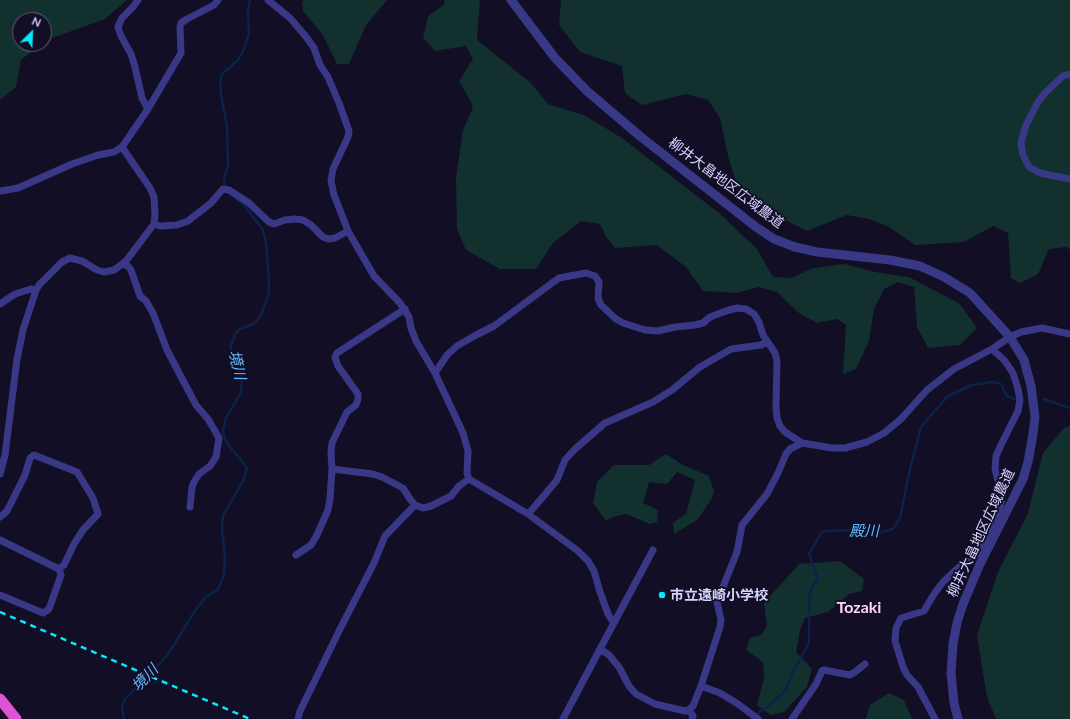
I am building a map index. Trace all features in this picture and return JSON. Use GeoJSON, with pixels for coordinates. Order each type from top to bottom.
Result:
{"type":"FeatureCollection","features":[{"type":"Feature","properties":{"kind":"highway"},"geometry":{"type":"LineString","coordinates":[[0,699],[16,719]]}},
{"type":"Feature","properties":{"kind":"highway"},"geometry":{"type":"LineString","coordinates":[[0,709],[10,719]]}},
{"type":"Feature","properties":{"kind":"street"},"geometry":{"type":"LineString","coordinates":[[138,0],[122,18],[118,27],[121,36],[131,54],[142,98],[148,109]]}},
{"type":"Feature","properties":{"kind":"street"},"geometry":{"type":"LineString","coordinates":[[0,191],[18,188],[98,154],[114,152],[122,148],[148,109],[181,53],[181,23],[187,18],[214,5],[218,0]]}},
{"type":"Feature","properties":{"kind":"street"},"geometry":{"type":"LineString","coordinates":[[268,0],[290,18],[314,48],[320,65],[328,77],[349,131],[348,137],[335,163],[331,181],[334,195],[348,231],[374,276],[405,309],[409,317],[416,341],[435,373],[463,433],[468,451],[467,473],[469,479],[528,514],[588,560],[594,571],[608,614],[613,622]]}},
{"type":"Feature","properties":{"kind":"street","name":"柳井大畠地区広域農道"},"geometry":{"type":"LineString","coordinates":[[511,0],[555,58],[587,92],[658,151],[756,227],[774,239],[795,247],[817,252],[890,260],[920,266],[944,277],[970,293],[1010,337],[1024,360],[1032,386],[1035,417],[1033,434],[1023,480],[980,564],[963,604],[957,623],[953,644],[951,673],[954,703],[958,719]]}},
{"type":"Feature","properties":{"kind":"street"},"geometry":{"type":"LineString","coordinates":[[1070,74],[1063,76],[1038,102],[1026,125],[1021,143],[1023,155],[1029,167],[1040,173],[1070,179]]}},
{"type":"Feature","properties":{"kind":"street"},"geometry":{"type":"LineString","coordinates":[[0,474],[5,455],[12,389],[17,359],[23,330],[39,285],[62,262],[70,258],[77,259],[97,270],[104,272],[114,270],[124,264],[154,224],[154,197],[152,192],[127,153],[122,148]]}},
{"type":"Feature","properties":{"kind":"street"},"geometry":{"type":"LineString","coordinates":[[154,224],[160,226],[177,225],[188,221],[211,203],[223,189],[229,190],[249,203],[269,222],[274,224],[285,220],[303,220],[328,239],[335,238],[348,231]]}},
{"type":"Feature","properties":{"kind":"street"},"geometry":{"type":"LineString","coordinates":[[124,264],[131,270],[140,296],[146,301],[153,313],[167,350],[196,405],[208,420],[219,438],[216,457],[210,466],[199,474],[194,482],[190,507]]}},
{"type":"Feature","properties":{"kind":"street"},"geometry":{"type":"LineString","coordinates":[[435,373],[447,355],[457,346],[494,326],[558,278],[586,273],[595,276],[599,282],[598,298],[602,306],[616,319],[623,323],[645,330],[658,331],[695,325],[703,323],[710,317],[737,308],[746,309],[754,314],[767,342],[775,353],[777,361],[776,407],[777,418],[780,426],[785,432],[802,443],[832,448],[845,448],[867,442],[884,434],[896,424],[927,390],[954,369],[992,349],[1010,337],[1021,332],[1042,328],[1070,334]]}},
{"type":"Feature","properties":{"kind":"street"},"geometry":{"type":"LineString","coordinates":[[0,304],[15,294],[31,289],[36,290]]}},
{"type":"Feature","properties":{"kind":"street"},"geometry":{"type":"LineString","coordinates":[[296,555],[311,545],[328,510],[332,469],[332,443],[348,412],[358,400],[358,394],[338,366],[335,358],[337,353],[405,309]]}},
{"type":"Feature","properties":{"kind":"street"},"geometry":{"type":"LineString","coordinates":[[528,514],[557,480],[565,460],[575,449],[605,423],[654,402],[672,390],[700,367],[731,349],[761,345],[767,342]]}},
{"type":"Feature","properties":{"kind":"street"},"geometry":{"type":"LineString","coordinates":[[935,719],[918,687],[907,675],[903,667],[895,641],[896,628],[901,618],[924,611],[943,582],[960,566],[978,553],[999,513],[1002,497],[994,469],[996,456],[1000,444],[1018,411],[1020,400],[1013,374],[1004,360],[992,349]]}},
{"type":"Feature","properties":{"kind":"street"},"geometry":{"type":"LineString","coordinates":[[600,649],[609,655],[629,686],[636,694],[655,704],[677,710],[689,710],[693,706],[720,627],[721,620],[717,602],[737,552],[742,525],[767,494],[778,474],[786,454],[796,445],[802,443]]}},
{"type":"Feature","properties":{"kind":"street"},"geometry":{"type":"LineString","coordinates":[[0,517],[7,510],[24,475],[30,458],[34,455],[77,472],[93,498],[98,514],[83,530],[74,544],[64,566],[59,569]]}},
{"type":"Feature","properties":{"kind":"street"},"geometry":{"type":"LineString","coordinates":[[332,469],[382,476],[403,488],[415,505],[423,508],[431,506],[451,496],[459,486],[469,479]]}},
{"type":"Feature","properties":{"kind":"street"},"geometry":{"type":"LineString","coordinates":[[298,719],[300,711],[374,563],[385,536],[415,505]]}},
{"type":"Feature","properties":{"kind":"street"},"geometry":{"type":"LineString","coordinates":[[0,540],[59,569],[61,575],[49,609],[43,613],[0,595]]}},
{"type":"Feature","properties":{"kind":"street"},"geometry":{"type":"LineString","coordinates":[[563,719],[613,622],[653,550]]}},
{"type":"Feature","properties":{"kind":"street"},"geometry":{"type":"LineString","coordinates":[[792,719],[816,684],[822,671],[824,670],[850,675],[865,664]]}},
{"type":"Feature","properties":{"kind":"street"},"geometry":{"type":"LineString","coordinates":[[701,686],[720,693],[758,719]]}},
{"type":"Feature","properties":{"kind":"street"},"geometry":{"type":"LineString","coordinates":[[689,710],[693,716],[692,719]]}},
{"type":"Feature","properties":{"kind":"green space"},"geometry":{"type":"Polygon","coordinates":[[[0,0],[127,0],[105,19],[52,38],[52,12],[12,12],[12,52],[31,52],[21,60],[16,87],[0,100],[0,0]]]}},
{"type":"Feature","properties":{"kind":"green space"},"geometry":{"type":"Polygon","coordinates":[[[304,0],[387,0],[366,25],[349,64],[337,64],[323,35],[303,11],[302,2],[304,0]]]}},
{"type":"Feature","properties":{"kind":"green space"},"geometry":{"type":"Polygon","coordinates":[[[444,0],[480,0],[477,40],[531,83],[548,104],[584,115],[622,138],[719,213],[757,249],[773,277],[791,278],[813,268],[844,264],[875,272],[909,277],[960,304],[977,328],[960,345],[928,348],[917,327],[914,287],[898,282],[884,289],[874,309],[869,341],[856,369],[843,374],[846,325],[837,319],[817,323],[799,313],[777,292],[759,287],[736,293],[703,291],[686,267],[657,245],[615,248],[606,237],[600,224],[581,221],[553,243],[536,269],[500,269],[466,250],[457,229],[456,178],[463,130],[473,107],[459,81],[473,59],[466,46],[435,51],[423,38],[428,16],[445,4],[444,0]]]}},
{"type":"Feature","properties":{"kind":"green space"},"geometry":{"type":"Polygon","coordinates":[[[561,0],[1070,0],[1070,250],[1066,247],[1049,249],[1038,274],[1020,283],[1011,278],[1008,233],[993,226],[964,242],[915,245],[889,227],[869,219],[847,215],[807,231],[759,209],[738,188],[728,156],[720,118],[708,100],[686,94],[642,105],[625,93],[622,66],[580,52],[559,25],[561,0]]]}},
{"type":"Feature","properties":{"kind":"green space"},"geometry":{"type":"Polygon","coordinates":[[[1070,426],[1070,719],[996,719],[987,697],[977,635],[998,572],[1028,513],[1043,453],[1064,428],[1070,426]]]}},
{"type":"Feature","properties":{"kind":"green space"},"geometry":{"type":"Polygon","coordinates":[[[666,454],[683,465],[709,476],[714,491],[711,500],[697,520],[674,534],[673,523],[686,514],[695,480],[677,472],[667,484],[649,482],[643,503],[658,510],[657,522],[650,524],[626,514],[613,517],[606,521],[593,503],[597,482],[614,465],[649,465],[666,454]]]}},
{"type":"Feature","properties":{"kind":"green space"},"geometry":{"type":"Polygon","coordinates":[[[840,561],[864,579],[862,591],[849,594],[828,612],[805,618],[800,630],[796,652],[812,669],[807,687],[784,712],[771,715],[757,705],[764,679],[763,662],[746,650],[750,638],[761,635],[767,626],[764,603],[799,564],[840,561]]]}},
{"type":"Feature","properties":{"kind":"green space"},"geometry":{"type":"Polygon","coordinates":[[[889,693],[904,700],[912,719],[866,719],[870,705],[889,693]]]}},
{"type":"Feature","properties":{"kind":"waterway","name":"境川"},"geometry":{"type":"LineString","coordinates":[[225,188],[224,179],[228,165],[227,126],[220,84],[222,74],[238,60],[244,49],[249,34],[248,13],[250,0]]}},
{"type":"Feature","properties":{"kind":"waterway","name":"境川"},"geometry":{"type":"LineString","coordinates":[[124,719],[122,707],[125,699],[163,660],[196,609],[206,597],[218,589],[224,575],[225,558],[222,529],[223,516],[243,481],[247,469],[225,439],[223,431],[226,418],[241,392],[242,378],[231,355],[231,346],[235,334],[240,329],[254,324],[261,315],[269,293],[269,279],[266,242],[263,230],[244,205],[236,198]]}},
{"type":"Feature","properties":{"kind":"waterway","name":"殿川"},"geometry":{"type":"LineString","coordinates":[[757,717],[759,712],[770,705],[786,690],[793,672],[809,643],[809,598],[812,587],[818,579],[809,554],[821,533],[827,531],[859,530],[879,533],[893,529],[900,518],[910,469],[921,427],[948,396],[972,385],[992,382],[1001,384],[1007,396],[1015,399]]}},
{"type":"Feature","properties":{"kind":"waterway","name":"殿川"},"geometry":{"type":"LineString","coordinates":[[1044,399],[1070,408]]}},
{"type":"Feature","properties":{"kind":"railway"},"geometry":{"type":"LineString","coordinates":[[0,612],[250,719]]}},
{"type":"Feature","properties":{"kind":"place","name":"市立遠崎小学校"},"geometry":{"type":"Point","coordinates":[662,595]}},
{"type":"Feature","properties":{"kind":"district","name":"Tozaki"},"geometry":{"type":"Point","coordinates":[859,608]}}]}
